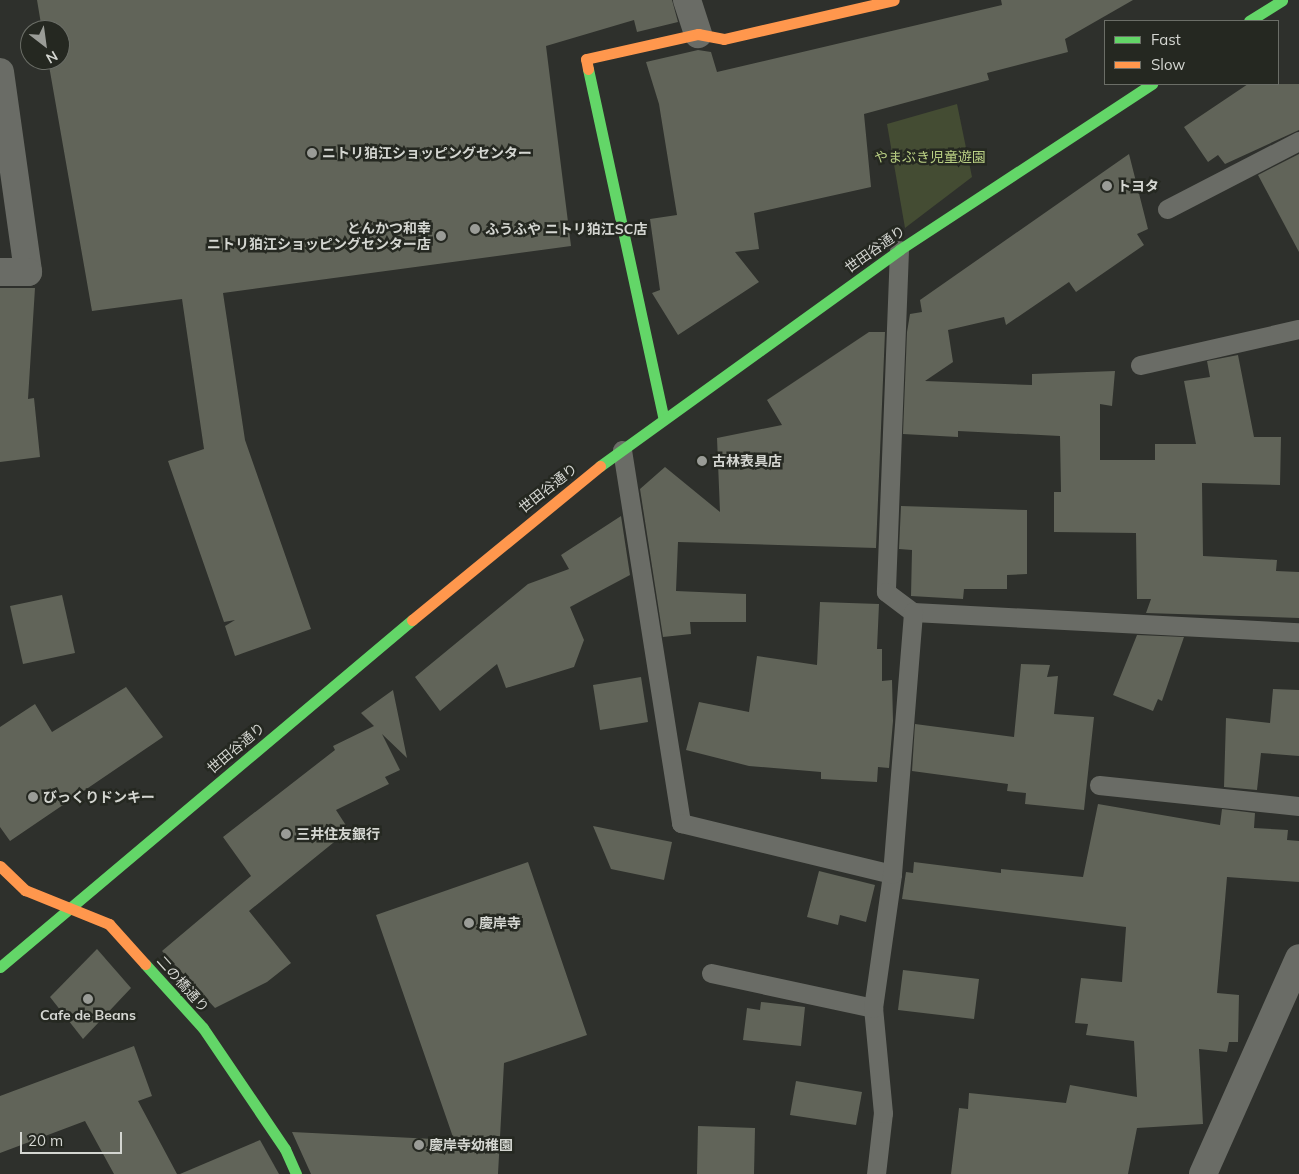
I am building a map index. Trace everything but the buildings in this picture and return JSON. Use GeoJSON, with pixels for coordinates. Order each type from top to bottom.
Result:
{"type":"FeatureCollection","features":[{"type":"Feature","properties":{"kind":"main road"},"geometry":{"type":"LineString","coordinates":[[663,416],[586,59],[698,34],[724,39],[894,0]]}},
{"type":"Feature","properties":{"kind":"main road"},"geometry":{"type":"LineString","coordinates":[[1251,20],[1282,0]]}},
{"type":"Feature","properties":{"kind":"main road","name":"世田谷通り"},"geometry":{"type":"LineString","coordinates":[[0,966],[534,517],[663,416],[899,250],[1150,85]]}},
{"type":"Feature","properties":{"kind":"main road","name":"二の橋通り"},"geometry":{"type":"LineString","coordinates":[[2,873],[25,890],[68,910],[109,924],[203,1028],[285,1148],[296,1174]]}},
{"type":"Feature","properties":{"kind":"street"},"geometry":{"type":"LineString","coordinates":[[687,0],[698,34]]}},
{"type":"Feature","properties":{"kind":"street"},"geometry":{"type":"LineString","coordinates":[[0,72],[28,272],[0,272]]}},
{"type":"Feature","properties":{"kind":"street"},"geometry":{"type":"LineString","coordinates":[[1203,1174],[1299,958]]}},
{"type":"Feature","properties":{"kind":"lane"},"geometry":{"type":"LineString","coordinates":[[1167,209],[1299,141]]}},
{"type":"Feature","properties":{"kind":"lane"},"geometry":{"type":"LineString","coordinates":[[899,250],[886,592],[914,612],[1299,632]]}},
{"type":"Feature","properties":{"kind":"lane"},"geometry":{"type":"LineString","coordinates":[[1140,365],[1299,329]]}},
{"type":"Feature","properties":{"kind":"lane"},"geometry":{"type":"LineString","coordinates":[[622,450],[682,823],[892,874]]}},
{"type":"Feature","properties":{"kind":"lane"},"geometry":{"type":"LineString","coordinates":[[876,1174],[883,1113],[873,1008],[892,874],[914,612]]}},
{"type":"Feature","properties":{"kind":"lane"},"geometry":{"type":"LineString","coordinates":[[1099,785],[1299,806]]}},
{"type":"Feature","properties":{"kind":"lane"},"geometry":{"type":"LineString","coordinates":[[711,973],[873,1008]]}},
{"type":"Feature","properties":{"kind":"green space","name":"やまぶき児童遊園"},"geometry":{"type":"Polygon","coordinates":[[[957,104],[972,177],[905,228],[887,124],[957,104]]]}},
{"type":"Feature","properties":{"kind":"traffic: fast"},"geometry":{"type":"LineString","coordinates":[[1251,20],[1282,0]]}},
{"type":"Feature","properties":{"kind":"traffic: fast"},"geometry":{"type":"LineString","coordinates":[[588,69],[663,417]]}},
{"type":"Feature","properties":{"kind":"traffic: fast"},"geometry":{"type":"LineString","coordinates":[[600,466],[899,250],[1150,85]]}},
{"type":"Feature","properties":{"kind":"traffic: fast"},"geometry":{"type":"LineString","coordinates":[[0,967],[412,620]]}},
{"type":"Feature","properties":{"kind":"traffic: fast"},"geometry":{"type":"LineString","coordinates":[[145,964],[203,1028],[285,1149],[296,1174]]}},
{"type":"Feature","properties":{"kind":"traffic: slow"},"geometry":{"type":"LineString","coordinates":[[588,69],[586,59],[698,34],[724,39],[894,0]]}},
{"type":"Feature","properties":{"kind":"traffic: slow"},"geometry":{"type":"LineString","coordinates":[[412,620],[600,466]]}},
{"type":"Feature","properties":{"kind":"traffic: slow"},"geometry":{"type":"LineString","coordinates":[[0,866],[25,890],[109,924],[145,964]]}},
{"type":"Feature","properties":{"kind":"place","name":"ニトリ狛江ショッピングセンター"},"geometry":{"type":"Point","coordinates":[312,153]}},
{"type":"Feature","properties":{"kind":"place","name":"トヨタ"},"geometry":{"type":"Point","coordinates":[1107,186]}},
{"type":"Feature","properties":{"kind":"place","name":"ふうふや ニトリ狛江SC店"},"geometry":{"type":"Point","coordinates":[475,229]}},
{"type":"Feature","properties":{"kind":"place","name":"とんかつ和幸 ニトリ狛江ショッピングセンター店"},"geometry":{"type":"Point","coordinates":[441,236]}},
{"type":"Feature","properties":{"kind":"place","name":"古林表具店"},"geometry":{"type":"Point","coordinates":[702,461]}},
{"type":"Feature","properties":{"kind":"place","name":"びっくりドンキー"},"geometry":{"type":"Point","coordinates":[33,797]}},
{"type":"Feature","properties":{"kind":"place","name":"三井住友銀行"},"geometry":{"type":"Point","coordinates":[286,834]}},
{"type":"Feature","properties":{"kind":"place","name":"慶岸寺"},"geometry":{"type":"Point","coordinates":[469,923]}},
{"type":"Feature","properties":{"kind":"place","name":"Cafe de Beans"},"geometry":{"type":"Point","coordinates":[88,999]}},
{"type":"Feature","properties":{"kind":"place","name":"慶岸寺幼稚園"},"geometry":{"type":"Point","coordinates":[419,1145]}}]}
